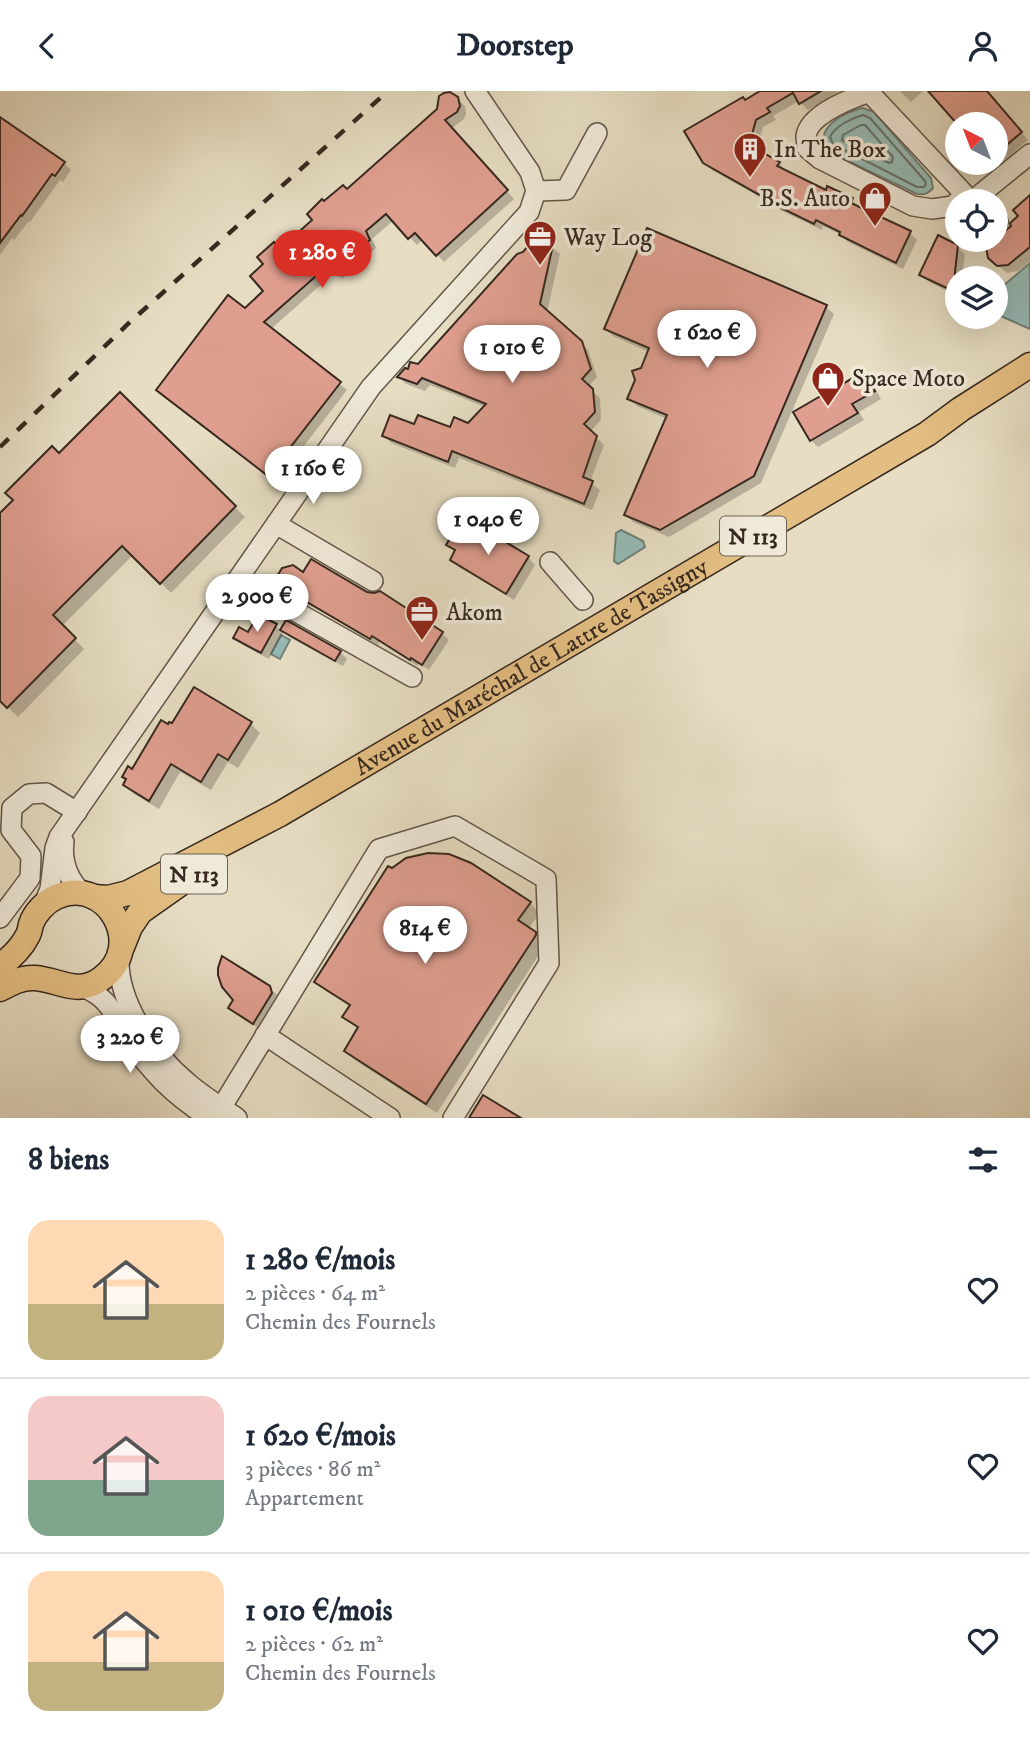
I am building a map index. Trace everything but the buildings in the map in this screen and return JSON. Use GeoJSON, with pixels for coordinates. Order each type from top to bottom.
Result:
{"type":"FeatureCollection","features":[{"type":"Feature","properties":{"kind":"main road","name":"Avenue du Maréchal de Lattre de Tassigny"},"geometry":{"type":"LineString","coordinates":[[89,895],[108,898],[128,893],[280,814],[927,434],[1030,365]]}},
{"type":"Feature","properties":{"kind":"main road","name":"Avenue du Maréchal de Lattre de Tassigny"},"geometry":{"type":"LineString","coordinates":[[927,434],[960,423],[1030,380]]}},
{"type":"Feature","properties":{"kind":"main road","name":"Avenue du Maréchal de Lattre de Tassigny"},"geometry":{"type":"LineString","coordinates":[[120,952],[130,927],[140,912],[280,814]]}},
{"type":"Feature","properties":{"kind":"main road"},"geometry":{"type":"LineString","coordinates":[[0,966],[17,951],[43,906],[56,897],[69,893],[89,895],[105,904],[115,915],[122,935],[120,952],[113,968],[93,984],[67,986],[34,978],[15,981],[0,989]]}},
{"type":"Feature","properties":{"kind":"main road"},"geometry":{"type":"LineString","coordinates":[[28,935],[35,965],[54,982]]}},
{"type":"Feature","properties":{"kind":"street"},"geometry":{"type":"LineString","coordinates":[[43,906],[50,889],[59,837],[371,387],[529,212],[536,191],[530,171],[475,91]]}},
{"type":"Feature","properties":{"kind":"street"},"geometry":{"type":"LineString","coordinates":[[869,92],[970,200],[932,209],[913,206],[820,159],[807,148],[806,134],[816,118],[849,99],[869,92]]}},
{"type":"Feature","properties":{"kind":"street"},"geometry":{"type":"LineString","coordinates":[[536,191],[566,190],[597,133]]}},
{"type":"Feature","properties":{"kind":"street"},"geometry":{"type":"LineString","coordinates":[[984,189],[1030,154]]}},
{"type":"Feature","properties":{"kind":"street"},"geometry":{"type":"LineString","coordinates":[[276,524],[373,581]]}},
{"type":"Feature","properties":{"kind":"street"},"geometry":{"type":"LineString","coordinates":[[550,562],[583,600]]}},
{"type":"Feature","properties":{"kind":"street"},"geometry":{"type":"LineString","coordinates":[[238,579],[412,677]]}},
{"type":"Feature","properties":{"kind":"street"},"geometry":{"type":"LineString","coordinates":[[0,918],[30,878],[31,856],[11,830],[12,808],[29,794],[46,793],[75,815]]}},
{"type":"Feature","properties":{"kind":"street"},"geometry":{"type":"LineString","coordinates":[[75,815],[64,839],[64,861],[72,881],[89,895]]}},
{"type":"Feature","properties":{"kind":"street"},"geometry":{"type":"LineString","coordinates":[[221,1115],[265,1035],[379,849],[455,827],[546,879],[549,963],[453,1118]]}},
{"type":"Feature","properties":{"kind":"street"},"geometry":{"type":"LineString","coordinates":[[120,952],[120,983],[142,1031],[171,1067],[221,1115]]}},
{"type":"Feature","properties":{"kind":"street"},"geometry":{"type":"LineString","coordinates":[[81,987],[92,990],[109,1005],[131,1042],[170,1090],[221,1115]]}},
{"type":"Feature","properties":{"kind":"street"},"geometry":{"type":"LineString","coordinates":[[265,1035],[390,1118]]}},
{"type":"Feature","properties":{"kind":"water"},"geometry":{"type":"Polygon","coordinates":[[[863,108],[874,112],[931,178],[933,188],[929,192],[915,193],[831,153],[825,145],[826,130],[838,118],[863,108]]]}},
{"type":"Feature","properties":{"kind":"water"},"geometry":{"type":"Polygon","coordinates":[[[1030,263],[1030,329],[1008,319],[1008,282],[1030,263]]]}},
{"type":"Feature","properties":{"kind":"water"},"geometry":{"type":"Polygon","coordinates":[[[621,530],[643,541],[645,547],[618,564],[614,561],[616,533],[621,530]]]}},
{"type":"Feature","properties":{"kind":"water"},"geometry":{"type":"Polygon","coordinates":[[[281,635],[290,640],[280,659],[271,654],[281,635]]]}},
{"type":"Feature","properties":{"kind":"railway"},"geometry":{"type":"LineString","coordinates":[[0,447],[130,322],[388,91]]}},
{"type":"Feature","properties":{"kind":"place","name":"In The Box"},"geometry":{"type":"Point","coordinates":[750,179]}},
{"type":"Feature","properties":{"kind":"place","name":"B.S. Auto"},"geometry":{"type":"Point","coordinates":[875,228]}},
{"type":"Feature","properties":{"kind":"place","name":"Way Log"},"geometry":{"type":"Point","coordinates":[540,267]}},
{"type":"Feature","properties":{"kind":"place","name":"Space Moto"},"geometry":{"type":"Point","coordinates":[828,408]}},
{"type":"Feature","properties":{"kind":"place","name":"Akom"},"geometry":{"type":"Point","coordinates":[422,642]}}]}
